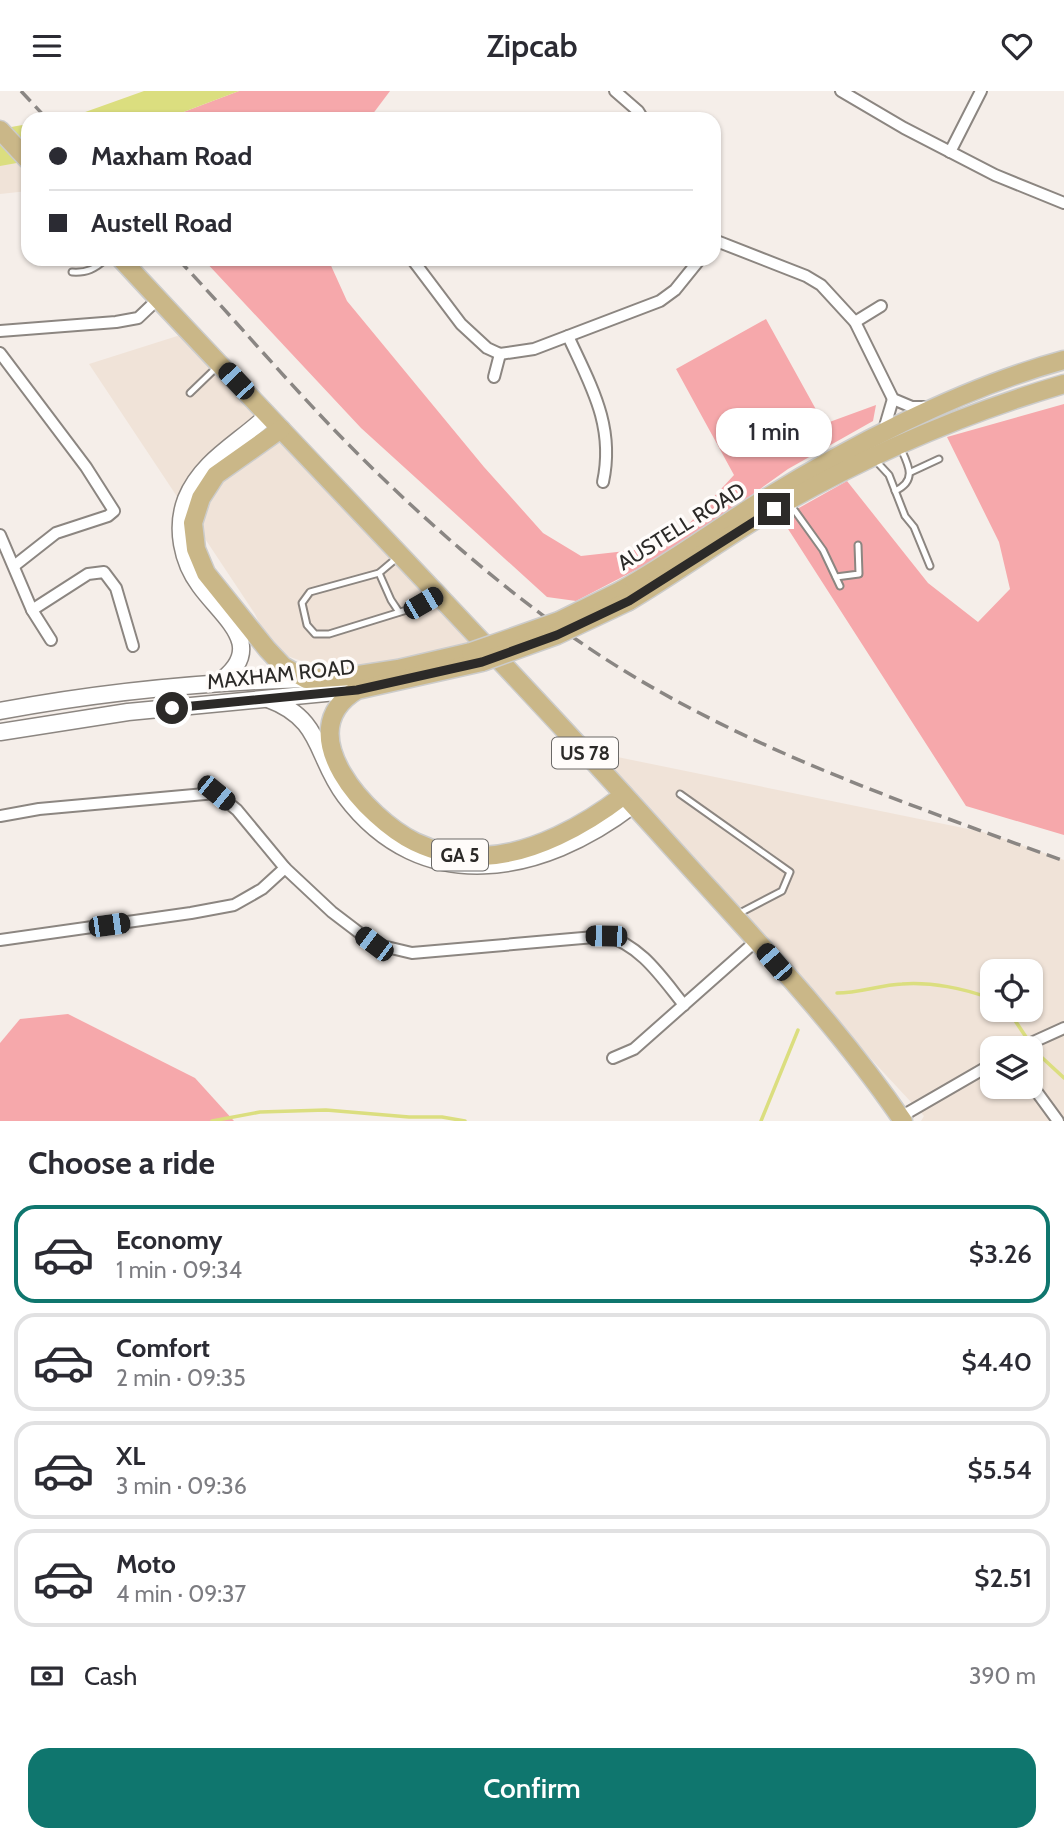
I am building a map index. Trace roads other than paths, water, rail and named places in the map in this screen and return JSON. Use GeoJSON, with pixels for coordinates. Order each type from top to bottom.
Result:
{"type":"FeatureCollection","features":[{"type":"Feature","properties":{"kind":"main road"},"geometry":{"type":"LineString","coordinates":[[0,130],[21,152]]}},
{"type":"Feature","properties":{"kind":"main road","name":"US 78"},"geometry":{"type":"LineString","coordinates":[[127,266],[438,594],[756,941],[855,1056],[902,1120]]}},
{"type":"Feature","properties":{"kind":"main road","name":"AUSTELL ROAD"},"geometry":{"type":"LineString","coordinates":[[624,596],[751,507],[823,466],[938,408],[1005,380],[1064,360]]}},
{"type":"Feature","properties":{"kind":"main road","name":"AUSTELL ROAD"},"geometry":{"type":"LineString","coordinates":[[476,657],[557,635],[788,501],[870,459],[978,413],[1064,384]]}},
{"type":"Feature","properties":{"kind":"main road"},"geometry":{"type":"LineString","coordinates":[[219,682],[238,664],[242,644],[236,630],[200,586],[190,569],[181,539],[181,517],[187,497],[206,467],[268,415]]}},
{"type":"Feature","properties":{"kind":"main road"},"geometry":{"type":"LineString","coordinates":[[281,429],[226,466],[210,481],[194,515],[193,536],[201,562],[214,582],[275,658],[306,679]]}},
{"type":"Feature","properties":{"kind":"main road","name":"MAXHAM ROAD"},"geometry":{"type":"LineString","coordinates":[[0,732],[128,712],[357,690],[476,657]]}},
{"type":"Feature","properties":{"kind":"main road","name":"MAXHAM ROAD"},"geometry":{"type":"LineString","coordinates":[[0,711],[106,694],[219,682],[352,676],[439,667]]}},
{"type":"Feature","properties":{"kind":"main road","name":"GA 5"},"geometry":{"type":"LineString","coordinates":[[357,690],[340,703],[330,719],[331,746],[337,760],[351,786],[372,812],[400,833],[426,847],[453,854],[485,856],[522,848],[571,829],[628,800]]}},
{"type":"Feature","properties":{"kind":"main road"},"geometry":{"type":"LineString","coordinates":[[268,699],[290,709],[305,722],[317,740],[343,794],[363,817],[391,840],[417,855],[471,867],[529,858],[600,828],[628,800]]}},
{"type":"Feature","properties":{"kind":"street"},"geometry":{"type":"LineString","coordinates":[[615,91],[639,112]]}},
{"type":"Feature","properties":{"kind":"street"},"geometry":{"type":"LineString","coordinates":[[841,91],[904,128],[995,175],[1064,203]]}},
{"type":"Feature","properties":{"kind":"street"},"geometry":{"type":"LineString","coordinates":[[950,152],[981,91]]}},
{"type":"Feature","properties":{"kind":"street"},"geometry":{"type":"LineString","coordinates":[[721,243],[821,285],[855,322],[893,399],[888,423],[882,435]]}},
{"type":"Feature","properties":{"kind":"street"},"geometry":{"type":"LineString","coordinates":[[417,266],[461,324],[487,348],[500,354],[534,349],[660,302],[675,290],[694,266]]}},
{"type":"Feature","properties":{"kind":"street"},"geometry":{"type":"LineString","coordinates":[[0,331],[138,318],[158,299]]}},
{"type":"Feature","properties":{"kind":"street"},"geometry":{"type":"LineString","coordinates":[[855,322],[881,306]]}},
{"type":"Feature","properties":{"kind":"street"},"geometry":{"type":"LineString","coordinates":[[568,336],[603,416],[607,462],[603,482]]}},
{"type":"Feature","properties":{"kind":"street"},"geometry":{"type":"LineString","coordinates":[[0,353],[86,467],[114,511],[108,516],[56,533],[14,566]]}},
{"type":"Feature","properties":{"kind":"street"},"geometry":{"type":"LineString","coordinates":[[494,377],[500,354]]}},
{"type":"Feature","properties":{"kind":"street"},"geometry":{"type":"LineString","coordinates":[[893,399],[912,407],[938,408]]}},
{"type":"Feature","properties":{"kind":"street"},"geometry":{"type":"LineString","coordinates":[[0,535],[32,610],[51,640]]}},
{"type":"Feature","properties":{"kind":"street"},"geometry":{"type":"LineString","coordinates":[[32,610],[88,574],[104,572],[116,588],[133,646]]}},
{"type":"Feature","properties":{"kind":"street"},"geometry":{"type":"LineString","coordinates":[[0,816],[39,809],[216,793],[237,810],[285,868],[332,912],[374,944],[412,953],[606,936],[632,947],[652,965],[684,1005]]}},
{"type":"Feature","properties":{"kind":"street"},"geometry":{"type":"LineString","coordinates":[[0,940],[234,905],[262,889],[285,868]]}},
{"type":"Feature","properties":{"kind":"street"},"geometry":{"type":"LineString","coordinates":[[613,1058],[634,1049],[756,941]]}},
{"type":"Feature","properties":{"kind":"street"},"geometry":{"type":"LineString","coordinates":[[1043,1038],[1064,1028]]}},
{"type":"Feature","properties":{"kind":"street"},"geometry":{"type":"LineString","coordinates":[[902,1120],[909,1112],[980,1071]]}},
{"type":"Feature","properties":{"kind":"street"},"geometry":{"type":"LineString","coordinates":[[1042,1099],[1058,1121]]}},
{"type":"Feature","properties":{"kind":"lane"},"geometry":{"type":"LineString","coordinates":[[72,272],[84,272],[97,266]]}},
{"type":"Feature","properties":{"kind":"lane"},"geometry":{"type":"LineString","coordinates":[[190,393],[220,364]]}},
{"type":"Feature","properties":{"kind":"lane"},"geometry":{"type":"LineString","coordinates":[[895,491],[905,486],[911,478],[900,446]]}},
{"type":"Feature","properties":{"kind":"lane"},"geometry":{"type":"LineString","coordinates":[[870,459],[883,467],[905,516],[914,527],[930,566]]}},
{"type":"Feature","properties":{"kind":"lane"},"geometry":{"type":"LineString","coordinates":[[911,472],[939,459]]}},
{"type":"Feature","properties":{"kind":"lane"},"geometry":{"type":"LineString","coordinates":[[788,501],[824,550],[840,586]]}},
{"type":"Feature","properties":{"kind":"lane"},"geometry":{"type":"LineString","coordinates":[[836,577],[859,574],[858,545]]}},
{"type":"Feature","properties":{"kind":"lane"},"geometry":{"type":"LineString","coordinates":[[401,555],[379,573],[310,592],[302,603],[307,625],[315,634],[329,634],[399,612],[438,594]]}},
{"type":"Feature","properties":{"kind":"lane"},"geometry":{"type":"LineString","coordinates":[[379,573],[399,612]]}},
{"type":"Feature","properties":{"kind":"lane"},"geometry":{"type":"LineString","coordinates":[[680,794],[790,872],[782,891],[733,916]]}},
{"type":"Feature","properties":{"kind":"waterway"},"geometry":{"type":"LineString","coordinates":[[837,993],[924,984],[980,995]]}},
{"type":"Feature","properties":{"kind":"waterway"},"geometry":{"type":"LineString","coordinates":[[1016,1022],[1036,1052],[1064,1078]]}},
{"type":"Feature","properties":{"kind":"waterway"},"geometry":{"type":"LineString","coordinates":[[761,1121],[798,1030]]}},
{"type":"Feature","properties":{"kind":"waterway"},"geometry":{"type":"LineString","coordinates":[[212,1121],[260,1112],[326,1110],[442,1117],[465,1121]]}},
{"type":"Feature","properties":{"kind":"railway"},"geometry":{"type":"LineString","coordinates":[[21,91],[40,112]]}},
{"type":"Feature","properties":{"kind":"railway"},"geometry":{"type":"LineString","coordinates":[[184,266],[316,411],[389,484],[440,532],[494,577],[577,640],[633,676],[752,739],[875,791],[1064,861]]}}]}
